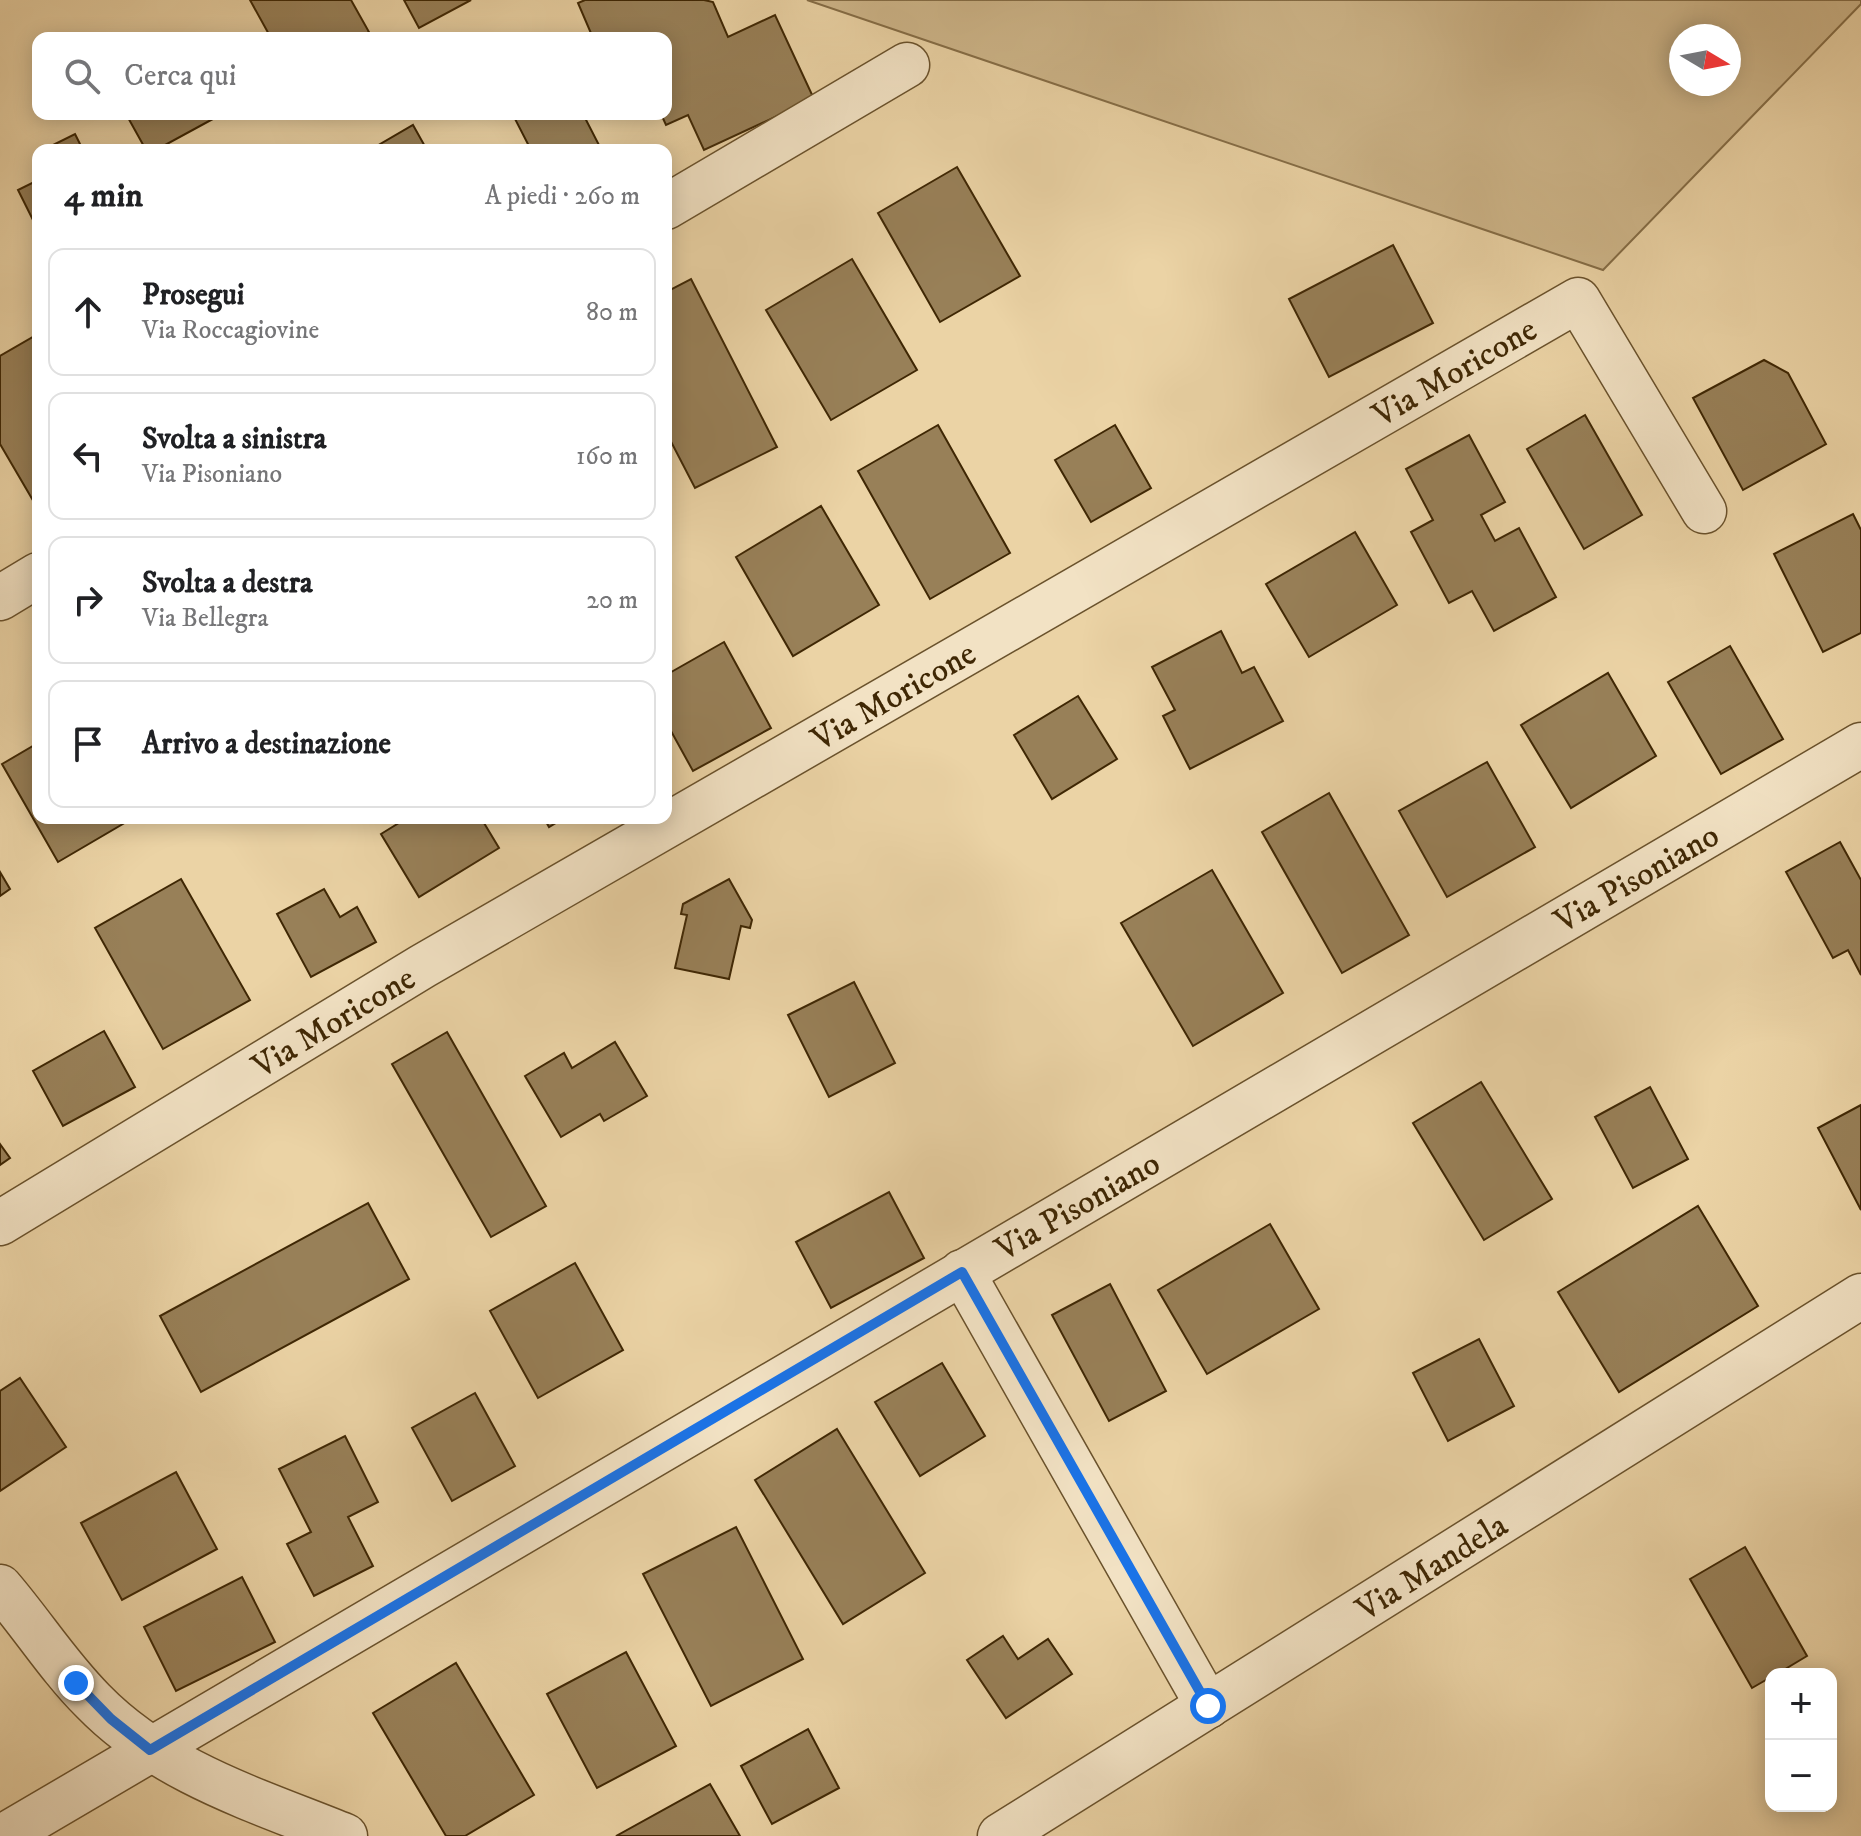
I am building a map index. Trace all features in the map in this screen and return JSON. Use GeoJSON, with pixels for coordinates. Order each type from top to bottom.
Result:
{"type":"FeatureCollection","features":[{"type":"Feature","properties":{"kind":"street"},"geometry":{"type":"LineString","coordinates":[[672,203],[907,65]]}},
{"type":"Feature","properties":{"kind":"street","name":"Via Moricone"},"geometry":{"type":"LineString","coordinates":[[672,822],[1578,300],[1704,511]]}},
{"type":"Feature","properties":{"kind":"street"},"geometry":{"type":"LineString","coordinates":[[0,598],[32,579]]}},
{"type":"Feature","properties":{"kind":"street","name":"Via Pisoniano"},"geometry":{"type":"LineString","coordinates":[[4,1836],[1861,745]]}},
{"type":"Feature","properties":{"kind":"street","name":"Via Moricone"},"geometry":{"type":"LineString","coordinates":[[0,1223],[423,966],[669,824]]}},
{"type":"Feature","properties":{"kind":"street"},"geometry":{"type":"LineString","coordinates":[[962,1272],[1208,1706]]}},
{"type":"Feature","properties":{"kind":"street","name":"Via Mandela"},"geometry":{"type":"LineString","coordinates":[[1000,1836],[1861,1296]]}},
{"type":"Feature","properties":{"kind":"street"},"geometry":{"type":"LineString","coordinates":[[0,1587],[92,1701],[150,1750],[213,1783],[345,1836]]}},
{"type":"Feature","properties":{"kind":"shaded area"},"geometry":{"type":"Polygon","coordinates":[[[807,0],[1861,0],[1861,4],[1603,270],[807,0]]]}},
{"type":"Feature","properties":{"kind":"building"},"geometry":{"type":"Polygon","coordinates":[[[250,0],[351,0],[369,32],[268,32],[250,0]]]}},
{"type":"Feature","properties":{"kind":"building"},"geometry":{"type":"Polygon","coordinates":[[[404,0],[471,0],[419,28],[404,0]]]}},
{"type":"Feature","properties":{"kind":"building"},"geometry":{"type":"Polygon","coordinates":[[[585,0],[713,2],[728,37],[775,15],[814,99],[704,150],[688,115],[666,125],[664,120],[672,120],[672,32],[590,32],[578,3],[585,0]]]}},
{"type":"Feature","properties":{"kind":"building"},"geometry":{"type":"Polygon","coordinates":[[[129,120],[211,120],[167,144],[143,144],[129,120]]]}},
{"type":"Feature","properties":{"kind":"building"},"geometry":{"type":"Polygon","coordinates":[[[516,120],[586,120],[598,144],[528,144],[516,120]]]}},
{"type":"Feature","properties":{"kind":"building"},"geometry":{"type":"Polygon","coordinates":[[[413,125],[424,144],[380,144],[413,125]]]}},
{"type":"Feature","properties":{"kind":"building"},"geometry":{"type":"Polygon","coordinates":[[[75,134],[80,144],[55,144],[75,134]]]}},
{"type":"Feature","properties":{"kind":"building"},"geometry":{"type":"Polygon","coordinates":[[[957,167],[1020,276],[940,322],[878,213],[957,167]]]}},
{"type":"Feature","properties":{"kind":"building"},"geometry":{"type":"Polygon","coordinates":[[[32,183],[32,218],[18,190],[32,183]]]}},
{"type":"Feature","properties":{"kind":"building"},"geometry":{"type":"Polygon","coordinates":[[[1393,245],[1433,323],[1329,377],[1289,299],[1393,245]]]}},
{"type":"Feature","properties":{"kind":"building"},"geometry":{"type":"Polygon","coordinates":[[[852,259],[917,370],[831,420],[766,310],[852,259]]]}},
{"type":"Feature","properties":{"kind":"building"},"geometry":{"type":"Polygon","coordinates":[[[691,279],[777,447],[695,488],[672,444],[672,289],[691,279]]]}},
{"type":"Feature","properties":{"kind":"building"},"geometry":{"type":"Polygon","coordinates":[[[32,337],[32,499],[0,444],[0,356],[32,337]]]}},
{"type":"Feature","properties":{"kind":"building"},"geometry":{"type":"Polygon","coordinates":[[[1764,360],[1788,373],[1826,444],[1743,490],[1693,398],[1764,360]]]}},
{"type":"Feature","properties":{"kind":"building"},"geometry":{"type":"Polygon","coordinates":[[[1585,415],[1642,515],[1584,549],[1527,449],[1585,415]]]}},
{"type":"Feature","properties":{"kind":"building"},"geometry":{"type":"Polygon","coordinates":[[[938,425],[1010,553],[930,599],[858,471],[938,425]]]}},
{"type":"Feature","properties":{"kind":"building"},"geometry":{"type":"Polygon","coordinates":[[[1115,425],[1151,488],[1091,522],[1055,460],[1115,425]]]}},
{"type":"Feature","properties":{"kind":"building"},"geometry":{"type":"Polygon","coordinates":[[[1469,435],[1505,502],[1481,515],[1495,541],[1519,528],[1556,597],[1494,631],[1472,591],[1449,603],[1411,532],[1433,520],[1406,469],[1469,435]]]}},
{"type":"Feature","properties":{"kind":"building"},"geometry":{"type":"Polygon","coordinates":[[[821,506],[879,605],[793,656],[736,557],[821,506]]]}},
{"type":"Feature","properties":{"kind":"building"},"geometry":{"type":"Polygon","coordinates":[[[1853,514],[1861,530],[1861,633],[1823,652],[1774,554],[1853,514]]]}},
{"type":"Feature","properties":{"kind":"building"},"geometry":{"type":"Polygon","coordinates":[[[1355,532],[1397,605],[1309,657],[1266,584],[1355,532]]]}},
{"type":"Feature","properties":{"kind":"building"},"geometry":{"type":"Polygon","coordinates":[[[1221,631],[1242,673],[1254,667],[1283,721],[1190,769],[1163,716],[1175,710],[1152,667],[1221,631]]]}},
{"type":"Feature","properties":{"kind":"building"},"geometry":{"type":"Polygon","coordinates":[[[724,642],[771,728],[693,771],[672,733],[672,672],[724,642]]]}},
{"type":"Feature","properties":{"kind":"building"},"geometry":{"type":"Polygon","coordinates":[[[1730,646],[1783,739],[1721,774],[1668,682],[1730,646]]]}},
{"type":"Feature","properties":{"kind":"building"},"geometry":{"type":"Polygon","coordinates":[[[1608,673],[1656,756],[1571,808],[1521,725],[1608,673]]]}},
{"type":"Feature","properties":{"kind":"building"},"geometry":{"type":"Polygon","coordinates":[[[1078,696],[1117,759],[1052,799],[1014,735],[1078,696]]]}},
{"type":"Feature","properties":{"kind":"building"},"geometry":{"type":"Polygon","coordinates":[[[32,746],[32,816],[2,764],[32,746]]]}},
{"type":"Feature","properties":{"kind":"building"},"geometry":{"type":"Polygon","coordinates":[[[1487,762],[1535,847],[1447,897],[1399,811],[1487,762]]]}},
{"type":"Feature","properties":{"kind":"building"},"geometry":{"type":"Polygon","coordinates":[[[1329,793],[1409,935],[1342,973],[1262,832],[1329,793]]]}},
{"type":"Feature","properties":{"kind":"building"},"geometry":{"type":"Polygon","coordinates":[[[36,824],[123,824],[58,862],[36,824]]]}},
{"type":"Feature","properties":{"kind":"building"},"geometry":{"type":"Polygon","coordinates":[[[397,824],[485,824],[499,848],[419,897],[381,834],[397,824]]]}},
{"type":"Feature","properties":{"kind":"building"},"geometry":{"type":"Polygon","coordinates":[[[1840,842],[1861,880],[1861,975],[1848,950],[1833,958],[1786,872],[1840,842]]]}},
{"type":"Feature","properties":{"kind":"building"},"geometry":{"type":"Polygon","coordinates":[[[1212,870],[1283,993],[1193,1046],[1121,923],[1212,870]]]}},
{"type":"Feature","properties":{"kind":"building"},"geometry":{"type":"Polygon","coordinates":[[[0,872],[10,889],[0,896],[0,872]]]}},
{"type":"Feature","properties":{"kind":"building"},"geometry":{"type":"Polygon","coordinates":[[[181,879],[250,1000],[163,1049],[95,928],[181,879]]]}},
{"type":"Feature","properties":{"kind":"building"},"geometry":{"type":"Polygon","coordinates":[[[729,879],[752,920],[750,928],[741,926],[729,979],[675,968],[687,915],[681,914],[683,904],[729,879]]]}},
{"type":"Feature","properties":{"kind":"building"},"geometry":{"type":"Polygon","coordinates":[[[324,889],[340,917],[357,907],[376,942],[311,977],[277,914],[324,889]]]}},
{"type":"Feature","properties":{"kind":"building"},"geometry":{"type":"Polygon","coordinates":[[[854,982],[895,1063],[829,1097],[788,1015],[854,982]]]}},
{"type":"Feature","properties":{"kind":"building"},"geometry":{"type":"Polygon","coordinates":[[[104,1031],[135,1087],[63,1126],[33,1071],[104,1031]]]}},
{"type":"Feature","properties":{"kind":"building"},"geometry":{"type":"Polygon","coordinates":[[[447,1032],[546,1206],[491,1237],[392,1064],[447,1032]]]}},
{"type":"Feature","properties":{"kind":"building"},"geometry":{"type":"Polygon","coordinates":[[[615,1042],[647,1096],[604,1121],[600,1114],[561,1137],[525,1076],[564,1053],[572,1068],[615,1042]]]}},
{"type":"Feature","properties":{"kind":"building"},"geometry":{"type":"Polygon","coordinates":[[[1481,1082],[1552,1199],[1484,1240],[1413,1123],[1481,1082]]]}},
{"type":"Feature","properties":{"kind":"building"},"geometry":{"type":"Polygon","coordinates":[[[1650,1087],[1688,1159],[1633,1188],[1595,1117],[1650,1087]]]}},
{"type":"Feature","properties":{"kind":"building"},"geometry":{"type":"Polygon","coordinates":[[[1861,1105],[1861,1210],[1818,1128],[1861,1105]]]}},
{"type":"Feature","properties":{"kind":"building"},"geometry":{"type":"Polygon","coordinates":[[[0,1144],[10,1158],[0,1165],[0,1144]]]}},
{"type":"Feature","properties":{"kind":"building"},"geometry":{"type":"Polygon","coordinates":[[[889,1192],[924,1258],[831,1308],[796,1242],[889,1192]]]}},
{"type":"Feature","properties":{"kind":"building"},"geometry":{"type":"Polygon","coordinates":[[[368,1203],[409,1279],[201,1392],[160,1316],[368,1203]]]}},
{"type":"Feature","properties":{"kind":"building"},"geometry":{"type":"Polygon","coordinates":[[[1698,1206],[1758,1306],[1619,1392],[1558,1292],[1698,1206]]]}},
{"type":"Feature","properties":{"kind":"building"},"geometry":{"type":"Polygon","coordinates":[[[1270,1224],[1319,1309],[1207,1374],[1158,1290],[1270,1224]]]}},
{"type":"Feature","properties":{"kind":"building"},"geometry":{"type":"Polygon","coordinates":[[[575,1263],[623,1350],[538,1398],[490,1311],[575,1263]]]}},
{"type":"Feature","properties":{"kind":"building"},"geometry":{"type":"Polygon","coordinates":[[[1110,1284],[1166,1391],[1109,1421],[1052,1315],[1110,1284]]]}},
{"type":"Feature","properties":{"kind":"building"},"geometry":{"type":"Polygon","coordinates":[[[1479,1339],[1514,1406],[1448,1441],[1413,1373],[1479,1339]]]}},
{"type":"Feature","properties":{"kind":"building"},"geometry":{"type":"Polygon","coordinates":[[[942,1363],[985,1436],[920,1476],[875,1402],[942,1363]]]}},
{"type":"Feature","properties":{"kind":"building"},"geometry":{"type":"Polygon","coordinates":[[[20,1378],[66,1447],[0,1491],[0,1391],[20,1378]]]}},
{"type":"Feature","properties":{"kind":"building"},"geometry":{"type":"Polygon","coordinates":[[[475,1393],[515,1466],[452,1501],[412,1428],[475,1393]]]}},
{"type":"Feature","properties":{"kind":"building"},"geometry":{"type":"Polygon","coordinates":[[[837,1429],[925,1573],[843,1624],[755,1480],[837,1429]]]}},
{"type":"Feature","properties":{"kind":"building"},"geometry":{"type":"Polygon","coordinates":[[[345,1436],[378,1502],[348,1517],[373,1566],[314,1596],[287,1544],[311,1532],[279,1469],[345,1436]]]}},
{"type":"Feature","properties":{"kind":"building"},"geometry":{"type":"Polygon","coordinates":[[[176,1472],[217,1549],[122,1600],[81,1523],[176,1472]]]}},
{"type":"Feature","properties":{"kind":"building"},"geometry":{"type":"Polygon","coordinates":[[[736,1527],[803,1659],[711,1706],[643,1574],[736,1527]]]}},
{"type":"Feature","properties":{"kind":"building"},"geometry":{"type":"Polygon","coordinates":[[[1745,1547],[1807,1656],[1787,1668],[1765,1668],[1765,1680],[1752,1688],[1690,1579],[1745,1547]]]}},
{"type":"Feature","properties":{"kind":"building"},"geometry":{"type":"Polygon","coordinates":[[[242,1577],[275,1642],[176,1691],[144,1627],[242,1577]]]}},
{"type":"Feature","properties":{"kind":"building"},"geometry":{"type":"Polygon","coordinates":[[[1003,1636],[1018,1659],[1048,1639],[1072,1674],[1006,1718],[967,1660],[1003,1636]]]}},
{"type":"Feature","properties":{"kind":"building"},"geometry":{"type":"Polygon","coordinates":[[[626,1652],[676,1746],[597,1788],[547,1694],[626,1652]]]}},
{"type":"Feature","properties":{"kind":"building"},"geometry":{"type":"Polygon","coordinates":[[[456,1663],[534,1795],[465,1836],[446,1836],[373,1713],[456,1663]]]}},
{"type":"Feature","properties":{"kind":"building"},"geometry":{"type":"Polygon","coordinates":[[[808,1729],[839,1788],[772,1824],[741,1766],[808,1729]]]}},
{"type":"Feature","properties":{"kind":"building"},"geometry":{"type":"Polygon","coordinates":[[[710,1784],[740,1836],[616,1836],[710,1784]]]}},
{"type":"Feature","properties":{"kind":"route"},"geometry":{"type":"LineString","coordinates":[[76,1683],[111,1719],[150,1750],[962,1272],[1208,1706]]}}]}
